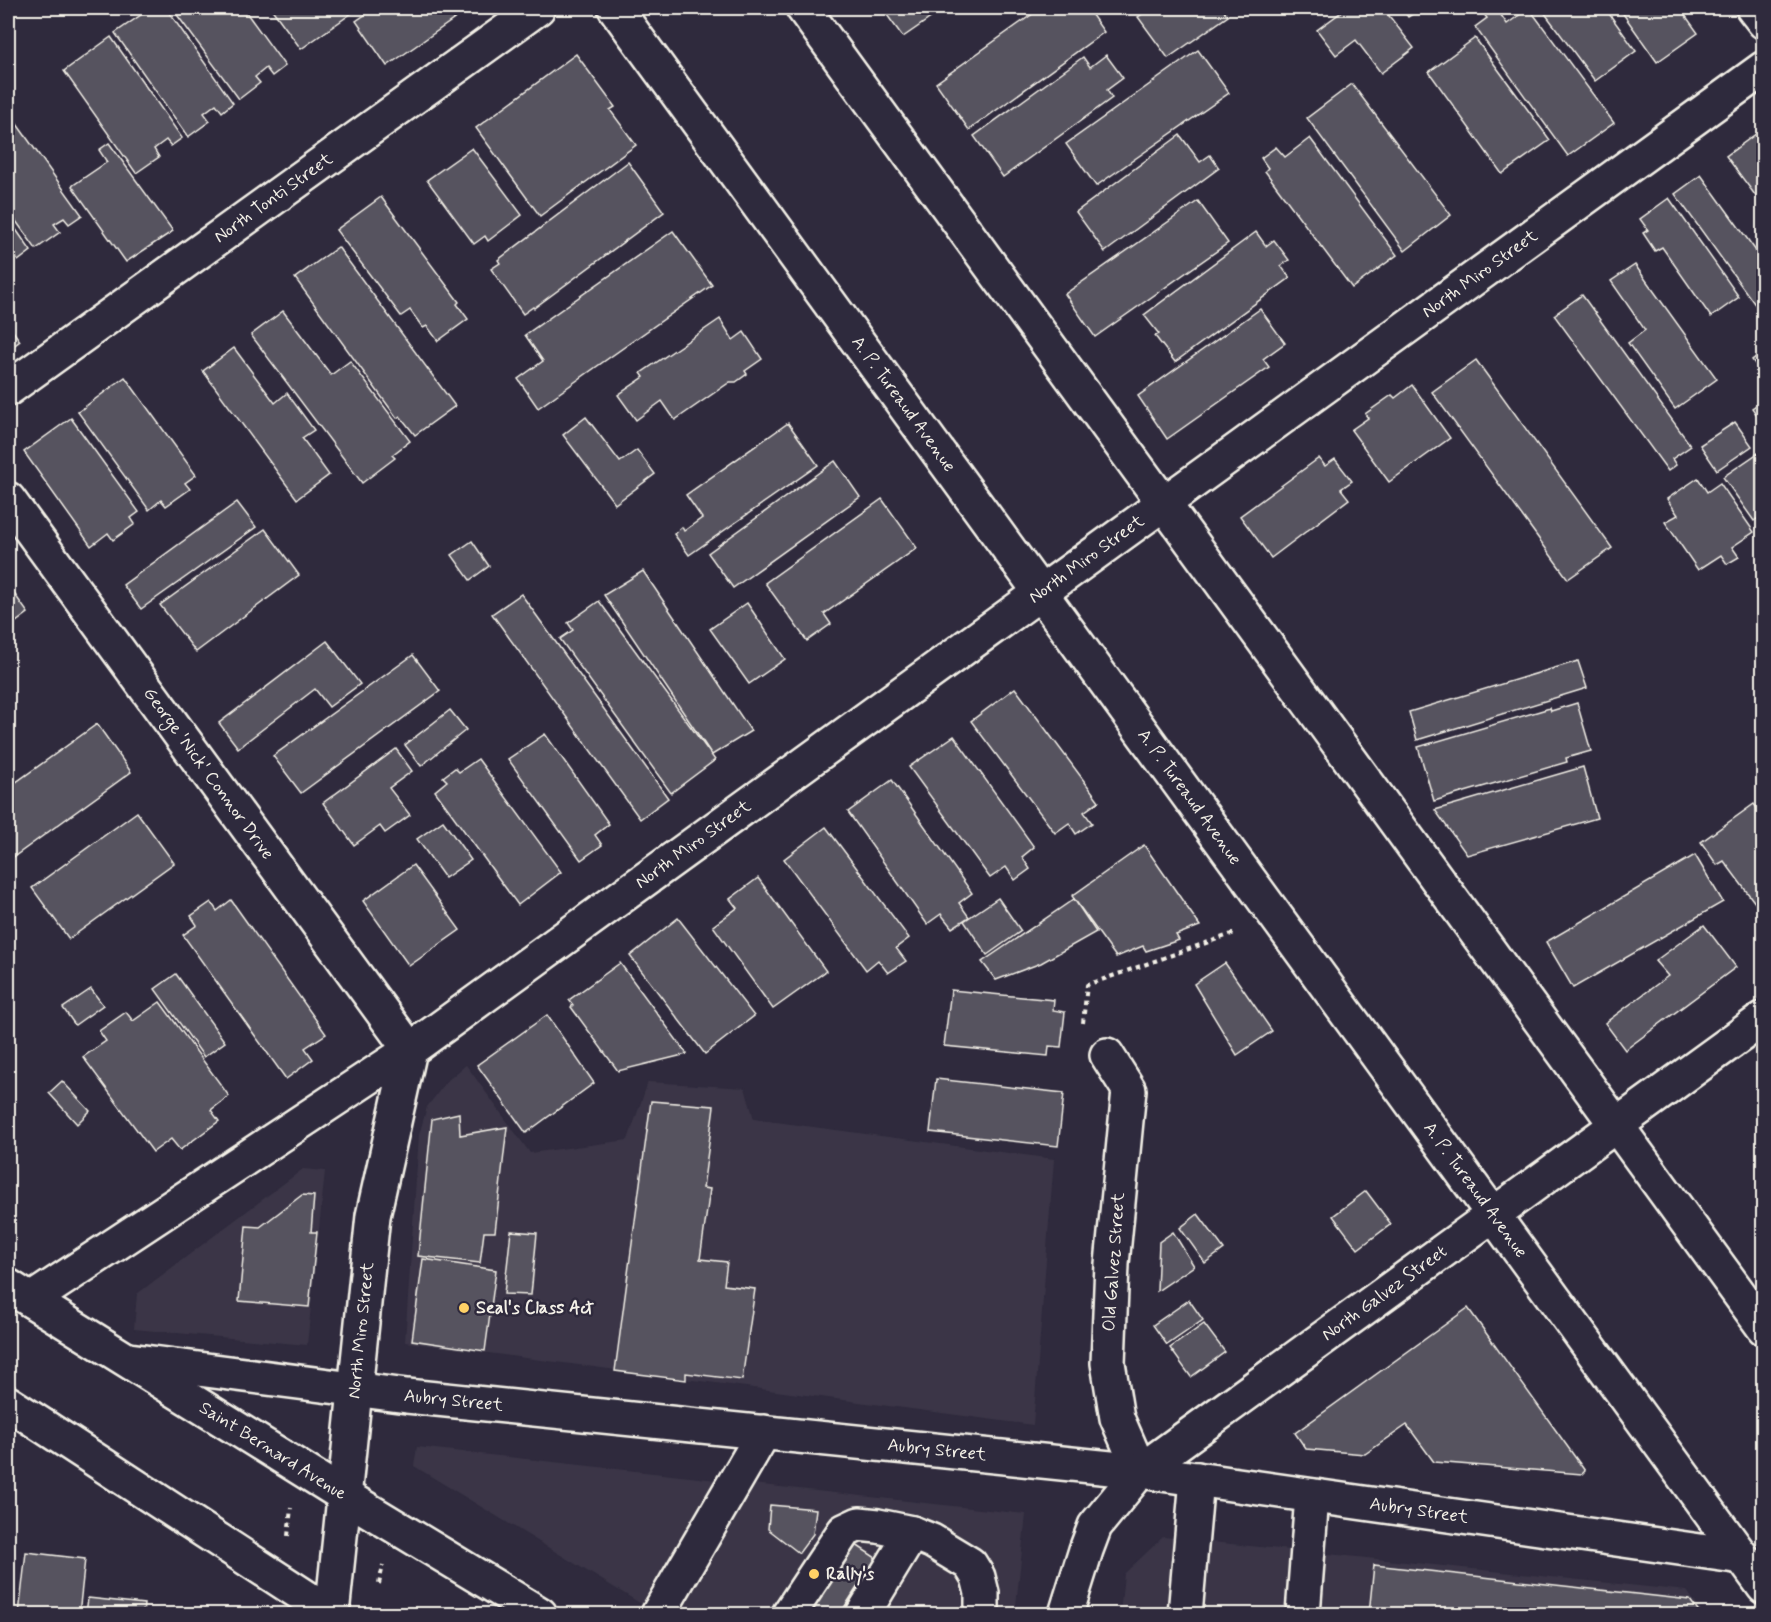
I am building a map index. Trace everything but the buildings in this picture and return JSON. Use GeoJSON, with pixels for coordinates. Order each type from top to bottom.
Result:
{"type":"FeatureCollection","features":[{"type":"Feature","properties":{"kind":"street","name":"North Tonti Street"},"geometry":{"type":"LineString","coordinates":[[8,389],[538,8]]}},
{"type":"Feature","properties":{"kind":"street","name":"A. P. Tureaud Avenue"},"geometry":{"type":"LineString","coordinates":[[615,8],[1764,1587]]}},
{"type":"Feature","properties":{"kind":"street"},"geometry":{"type":"LineString","coordinates":[[803,8],[1764,1328]]}},
{"type":"Feature","properties":{"kind":"street"},"geometry":{"type":"LineString","coordinates":[[1753,8],[1764,22]]}},
{"type":"Feature","properties":{"kind":"street","name":"North Miro Street"},"geometry":{"type":"LineString","coordinates":[[19,1293],[410,1050],[1764,68]]}},
{"type":"Feature","properties":{"kind":"street","name":"George 'Nick' Connor Drive"},"geometry":{"type":"LineString","coordinates":[[8,499],[410,1050]]}},
{"type":"Feature","properties":{"kind":"street","name":"North Galvez Street"},"geometry":{"type":"LineString","coordinates":[[1066,1614],[1095,1526],[1140,1471],[1764,1018]]}},
{"type":"Feature","properties":{"kind":"street","name":"North Miro Street"},"geometry":{"type":"LineString","coordinates":[[332,1614],[373,1216],[410,1050]]}},
{"type":"Feature","properties":{"kind":"street","name":"Old Galvez Street"},"geometry":{"type":"LineString","coordinates":[[1107,1055],[1129,1090],[1112,1264],[1108,1363],[1117,1418],[1140,1471]]}},
{"type":"Feature","properties":{"kind":"street","name":"Saint Bernard Avenue"},"geometry":{"type":"LineString","coordinates":[[19,1293],[345,1496],[540,1614]]}},
{"type":"Feature","properties":{"kind":"street","name":"Aubry Street"},"geometry":{"type":"LineString","coordinates":[[129,1360],[355,1390],[1140,1471],[1742,1557]]}},
{"type":"Feature","properties":{"kind":"street"},"geometry":{"type":"LineString","coordinates":[[8,1403],[332,1614]]}},
{"type":"Feature","properties":{"kind":"street"},"geometry":{"type":"LineString","coordinates":[[658,1614],[764,1432]]}},
{"type":"Feature","properties":{"kind":"street"},"geometry":{"type":"LineString","coordinates":[[1185,1614],[1197,1479]]}},
{"type":"Feature","properties":{"kind":"street"},"geometry":{"type":"LineString","coordinates":[[1303,1614],[1312,1496]]}},
{"type":"Feature","properties":{"kind":"street"},"geometry":{"type":"LineString","coordinates":[[789,1614],[844,1531],[859,1524],[912,1533],[932,1540],[970,1564],[978,1577],[987,1613]]}},
{"type":"Feature","properties":{"kind":"street"},"geometry":{"type":"LineString","coordinates":[[863,1614],[912,1533]]}},
{"type":"Feature","properties":{"kind":"path"},"geometry":{"type":"LineString","coordinates":[[1107,1055],[1083,1025],[1087,985],[1277,918]]}},
{"type":"Feature","properties":{"kind":"path"},"geometry":{"type":"LineString","coordinates":[[288,1536],[292,1502]]}},
{"type":"Feature","properties":{"kind":"path"},"geometry":{"type":"LineString","coordinates":[[376,1594],[384,1561]]}},
{"type":"Feature","properties":{"kind":"shaded area"},"geometry":{"type":"Polygon","coordinates":[[[466,1065],[530,1153],[628,1140],[648,1082],[745,1088],[754,1119],[1054,1159],[1033,1425],[405,1342],[419,1135],[427,1107],[447,1081],[466,1065]]]}},
{"type":"Feature","properties":{"kind":"shaded area"},"geometry":{"type":"Polygon","coordinates":[[[303,1169],[325,1171],[307,1345],[134,1329],[137,1294],[303,1169]]]}},
{"type":"Feature","properties":{"kind":"shaded area"},"geometry":{"type":"Polygon","coordinates":[[[417,1447],[1026,1514],[1015,1614],[658,1614],[414,1466],[417,1447]]]}},
{"type":"Feature","properties":{"kind":"shaded area"},"geometry":{"type":"Polygon","coordinates":[[[1163,1537],[1687,1591],[1703,1614],[1120,1614],[1124,1574],[1163,1537]]]}},
{"type":"Feature","properties":{"kind":"place","name":"Seal's Class Act"},"geometry":{"type":"Point","coordinates":[464,1308]}},
{"type":"Feature","properties":{"kind":"place","name":"Rally's"},"geometry":{"type":"Point","coordinates":[814,1574]}}]}
